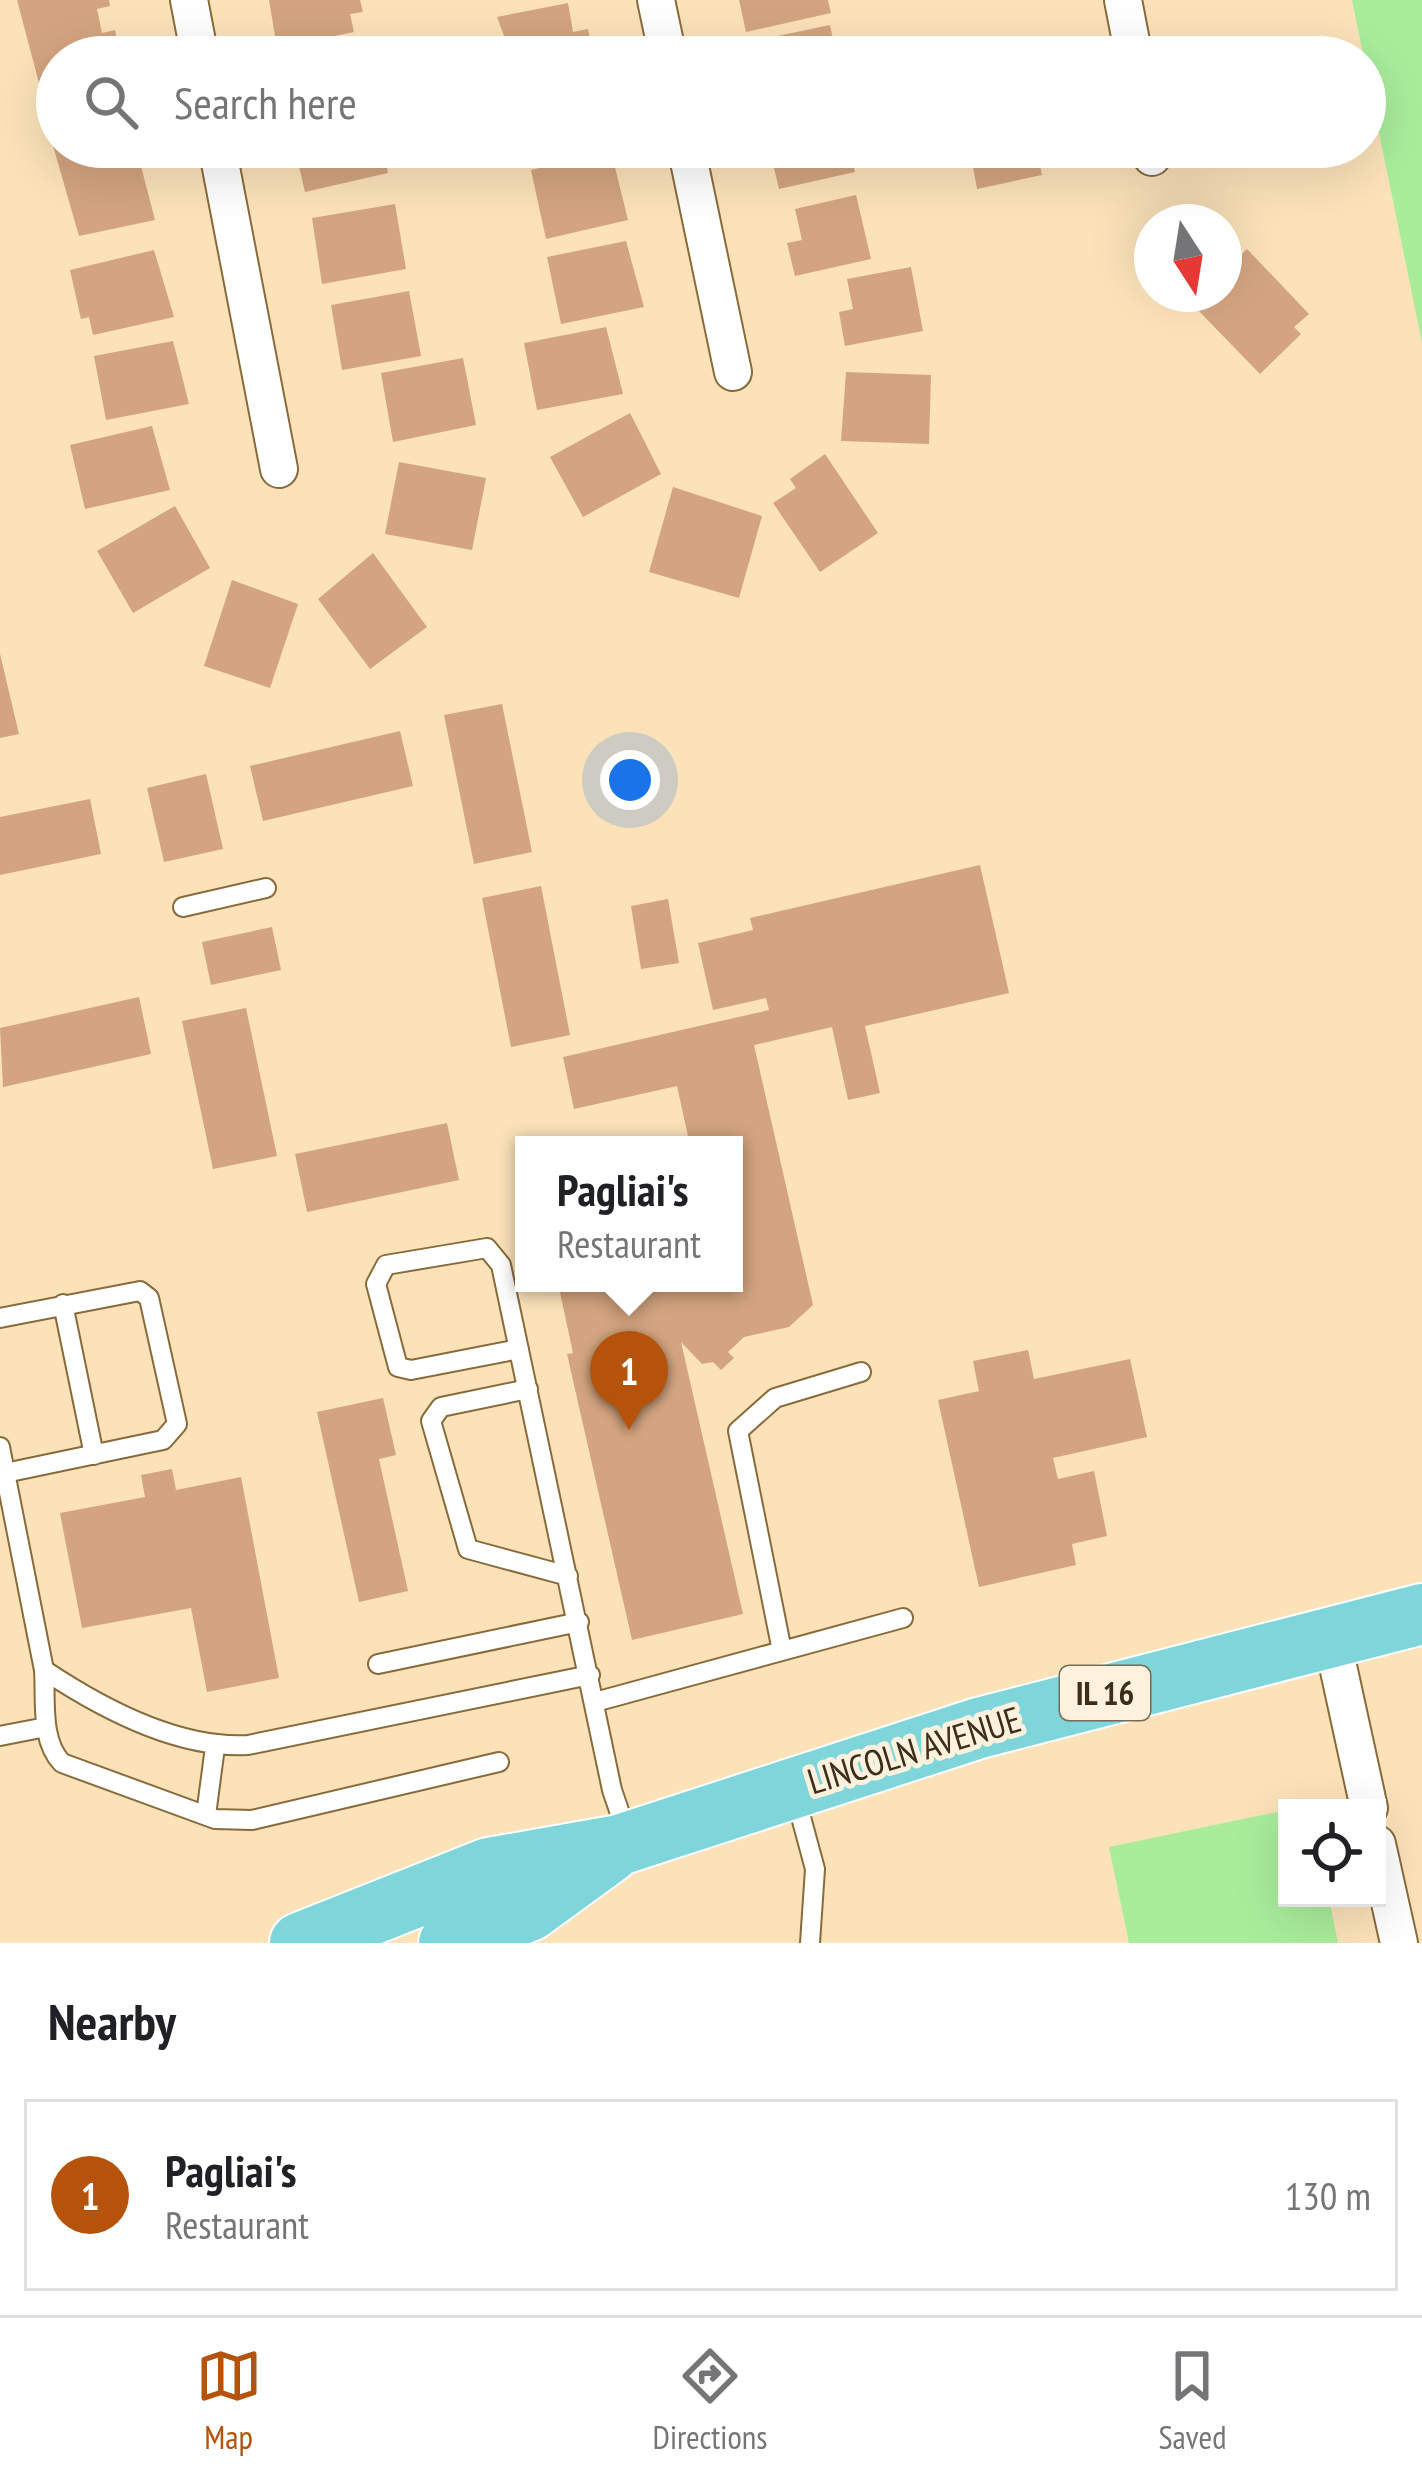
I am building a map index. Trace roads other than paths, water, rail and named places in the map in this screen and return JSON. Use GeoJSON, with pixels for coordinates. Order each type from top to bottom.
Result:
{"type":"FeatureCollection","features":[{"type":"Feature","properties":{"kind":"main road","name":"LINCOLN AVENUE"},"geometry":{"type":"LineString","coordinates":[[300,1943],[489,1868],[625,1844],[979,1728],[1422,1614]]}},
{"type":"Feature","properties":{"kind":"main road","name":"LINCOLN AVENUE"},"geometry":{"type":"LineString","coordinates":[[449,1943],[529,1911],[625,1844]]}},
{"type":"Feature","properties":{"kind":"street"},"geometry":{"type":"LineString","coordinates":[[189,0],[196,36]]}},
{"type":"Feature","properties":{"kind":"street"},"geometry":{"type":"LineString","coordinates":[[656,0],[664,36]]}},
{"type":"Feature","properties":{"kind":"street"},"geometry":{"type":"LineString","coordinates":[[1124,0],[1130,36]]}},
{"type":"Feature","properties":{"kind":"street"},"geometry":{"type":"LineString","coordinates":[[221,168],[279,469]]}},
{"type":"Feature","properties":{"kind":"street"},"geometry":{"type":"LineString","coordinates":[[690,168],[733,372]]}},
{"type":"Feature","properties":{"kind":"street"},"geometry":{"type":"LineString","coordinates":[[1331,1634],[1367,1799]]}},
{"type":"Feature","properties":{"kind":"street"},"geometry":{"type":"LineString","coordinates":[[1386,1884],[1399,1943]]}},
{"type":"Feature","properties":{"kind":"lane"},"geometry":{"type":"LineString","coordinates":[[183,907],[266,888]]}},
{"type":"Feature","properties":{"kind":"lane"},"geometry":{"type":"LineString","coordinates":[[519,1348],[411,1370],[398,1367],[376,1284],[386,1265],[488,1248],[501,1264],[590,1675],[612,1790],[625,1844]]}},
{"type":"Feature","properties":{"kind":"lane"},"geometry":{"type":"LineString","coordinates":[[0,1318],[127,1291],[149,1298],[177,1424],[163,1441],[94,1455],[4,1484]]}},
{"type":"Feature","properties":{"kind":"lane"},"geometry":{"type":"LineString","coordinates":[[63,1304],[94,1455]]}},
{"type":"Feature","properties":{"kind":"lane"},"geometry":{"type":"LineString","coordinates":[[782,1651],[738,1431],[776,1398],[861,1372]]}},
{"type":"Feature","properties":{"kind":"lane"},"geometry":{"type":"LineString","coordinates":[[528,1389],[441,1407],[431,1421],[468,1549],[568,1576]]}},
{"type":"Feature","properties":{"kind":"lane"},"geometry":{"type":"LineString","coordinates":[[0,1447],[44,1670],[46,1727],[51,1752],[62,1762],[206,1815],[252,1820],[499,1762]]}},
{"type":"Feature","properties":{"kind":"lane"},"geometry":{"type":"LineString","coordinates":[[595,1702],[903,1618]]}},
{"type":"Feature","properties":{"kind":"lane"},"geometry":{"type":"LineString","coordinates":[[378,1664],[578,1622]]}},
{"type":"Feature","properties":{"kind":"lane"},"geometry":{"type":"LineString","coordinates":[[44,1670],[173,1734],[215,1747],[248,1745],[590,1675]]}},
{"type":"Feature","properties":{"kind":"lane"},"geometry":{"type":"LineString","coordinates":[[0,1736],[46,1727]]}},
{"type":"Feature","properties":{"kind":"lane"},"geometry":{"type":"LineString","coordinates":[[206,1815],[215,1747]]}},
{"type":"Feature","properties":{"kind":"lane"},"geometry":{"type":"LineString","coordinates":[[793,1787],[815,1869],[810,1943]]}},
{"type":"Feature","properties":{"kind":"place","name":"Pagliai's"},"geometry":{"type":"Point","coordinates":[629,1430]}}]}
